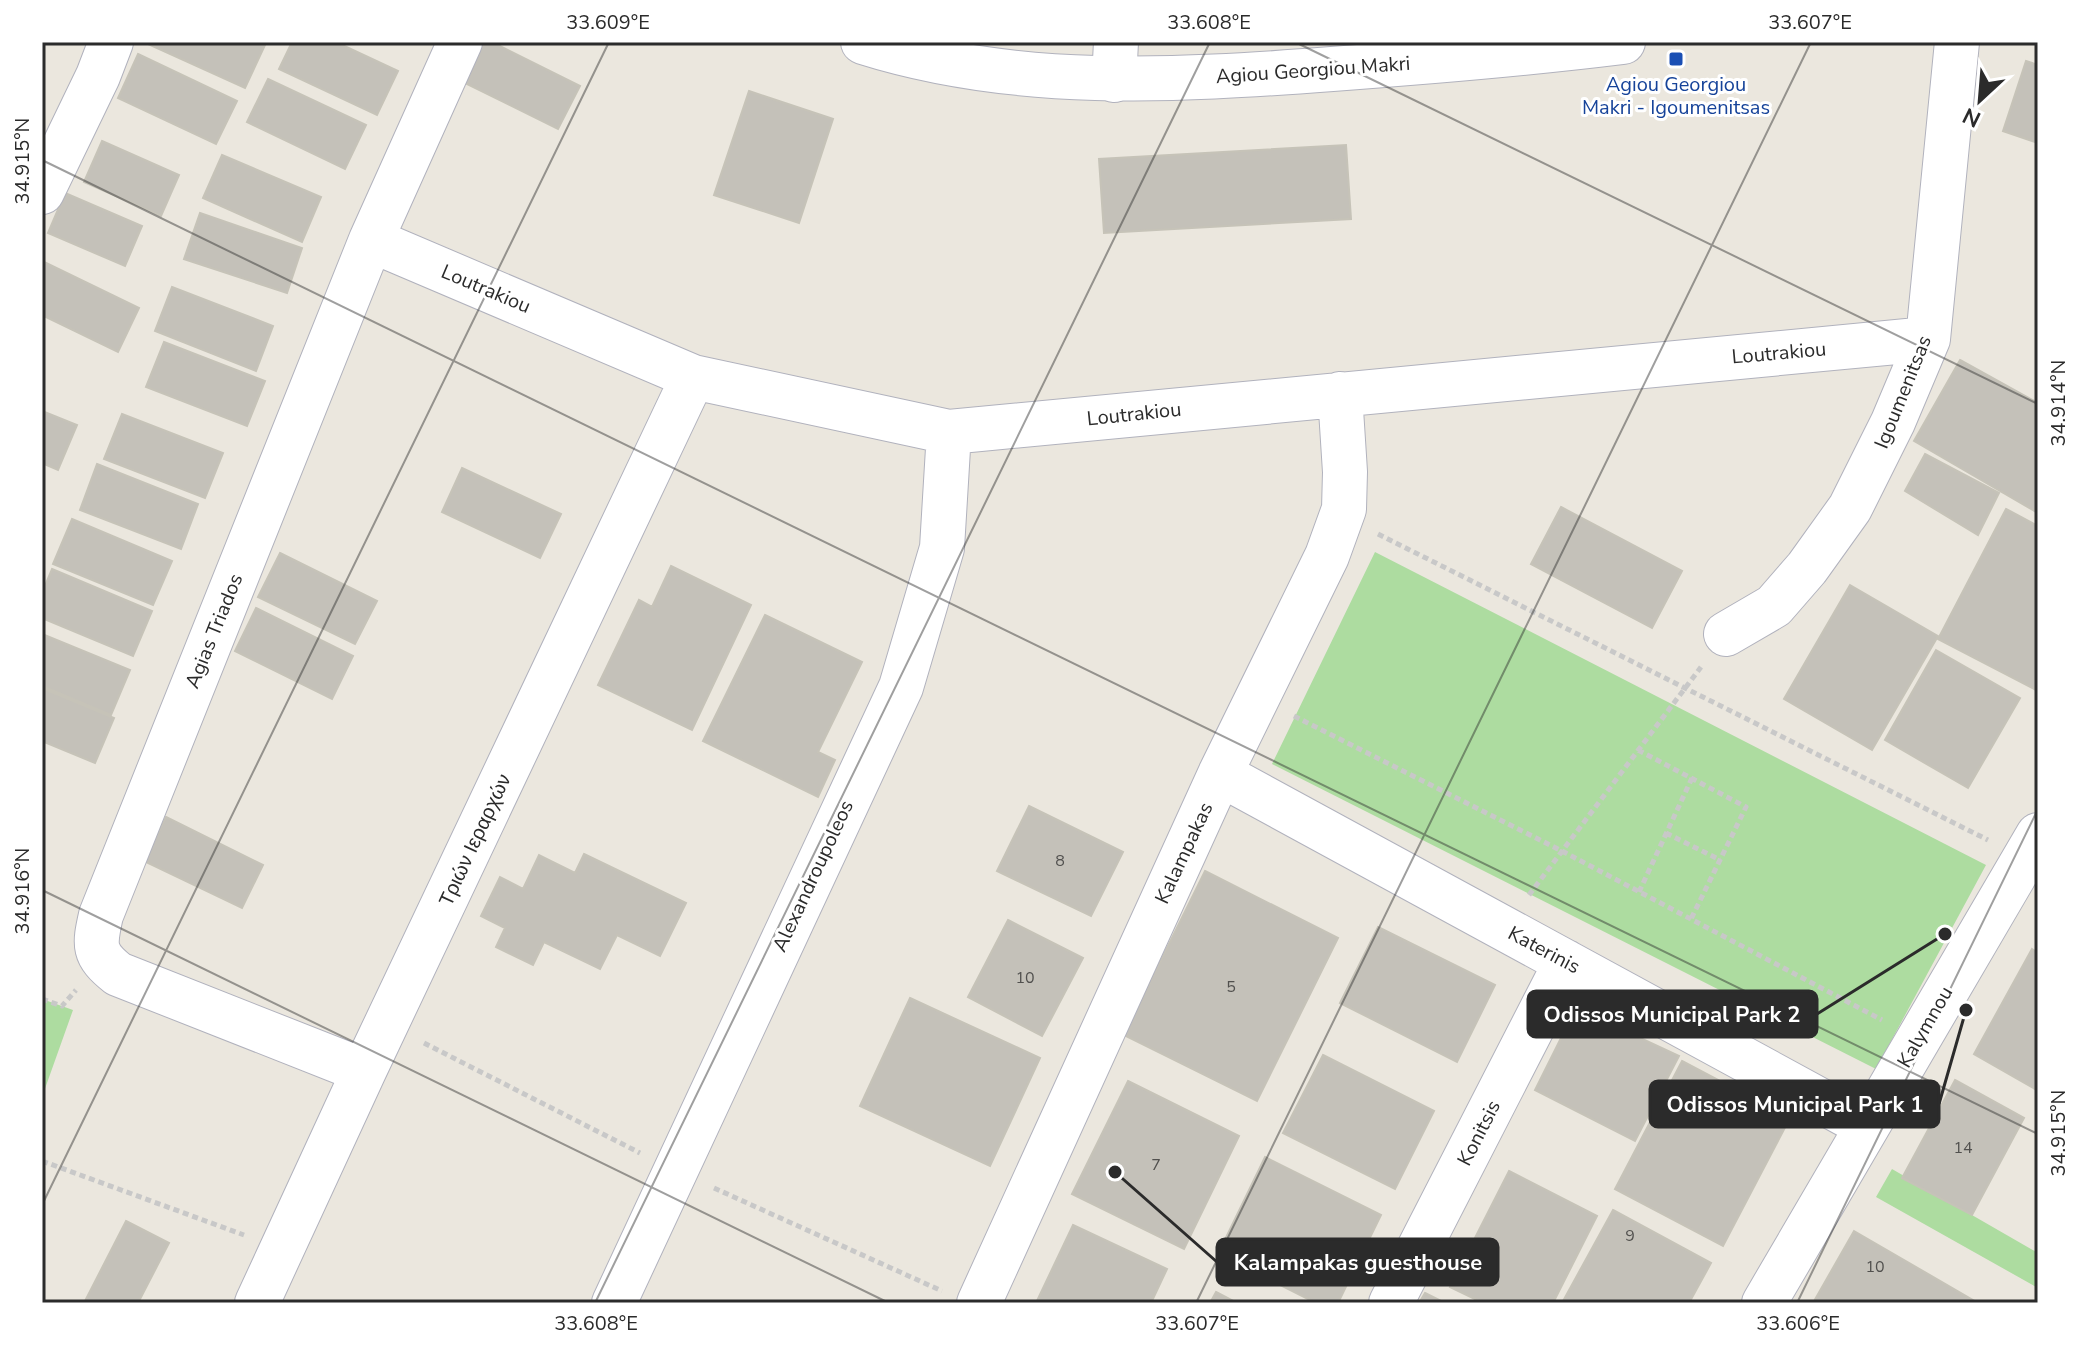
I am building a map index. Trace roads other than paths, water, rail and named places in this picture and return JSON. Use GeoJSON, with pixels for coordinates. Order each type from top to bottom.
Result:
{"type":"FeatureCollection","features":[{"type":"Feature","properties":{"kind":"street","name":"Agias Triados"},"geometry":{"type":"LineString","coordinates":[[364,1071],[118,974],[100,960],[95,938],[101,915],[371,240],[460,42]]}},
{"type":"Feature","properties":{"kind":"street","name":"Agiou Georgiou Makri"},"geometry":{"type":"LineString","coordinates":[[863,42],[906,56],[1004,74],[1115,61],[1245,76],[1513,49],[1623,42]]}},
{"type":"Feature","properties":{"kind":"street","name":"Igoumenitsas"},"geometry":{"type":"LineString","coordinates":[[1726,634],[1774,606],[1807,568],[1850,508],[1893,422],[1928,339],[1957,42]]}},
{"type":"Feature","properties":{"kind":"street"},"geometry":{"type":"LineString","coordinates":[[42,192],[104,59]]}},
{"type":"Feature","properties":{"kind":"street","name":"Loutrakiou"},"geometry":{"type":"LineString","coordinates":[[371,240],[693,377],[949,432],[1928,339]]}},
{"type":"Feature","properties":{"kind":"street","name":"Τριών Ιεραρχών"},"geometry":{"type":"LineString","coordinates":[[257,1303],[693,377]]}},
{"type":"Feature","properties":{"kind":"street","name":"Kalampakas"},"geometry":{"type":"LineString","coordinates":[[979,1303],[1220,774],[1327,556],[1344,509],[1340,394]]}},
{"type":"Feature","properties":{"kind":"street","name":"Alexandroupoleos"},"geometry":{"type":"LineString","coordinates":[[614,1303],[901,687],[942,548],[949,432]]}},
{"type":"Feature","properties":{"kind":"street","name":"Katerinis"},"geometry":{"type":"LineString","coordinates":[[1220,774],[1867,1126]]}},
{"type":"Feature","properties":{"kind":"street","name":"Kalymnou"},"geometry":{"type":"LineString","coordinates":[[1764,1303],[1918,1039],[2030,859]]}},
{"type":"Feature","properties":{"kind":"street","name":"Konitsis"},"geometry":{"type":"LineString","coordinates":[[1391,1303],[1566,962]]}},
{"type":"Feature","properties":{"kind":"place","name":"Agiou Georgiou Makri - Igoumenitsas"},"geometry":{"type":"Point","coordinates":[1676,59]}},
{"type":"Feature","properties":{"kind":"place","name":"Odissos Municipal Park 2"},"geometry":{"type":"Point","coordinates":[1945,934]}},
{"type":"Feature","properties":{"kind":"place","name":"Odissos Municipal Park 1"},"geometry":{"type":"Point","coordinates":[1966,1010]}},
{"type":"Feature","properties":{"kind":"place","name":"Kalampakas guesthouse"},"geometry":{"type":"Point","coordinates":[1115,1172]}}]}
